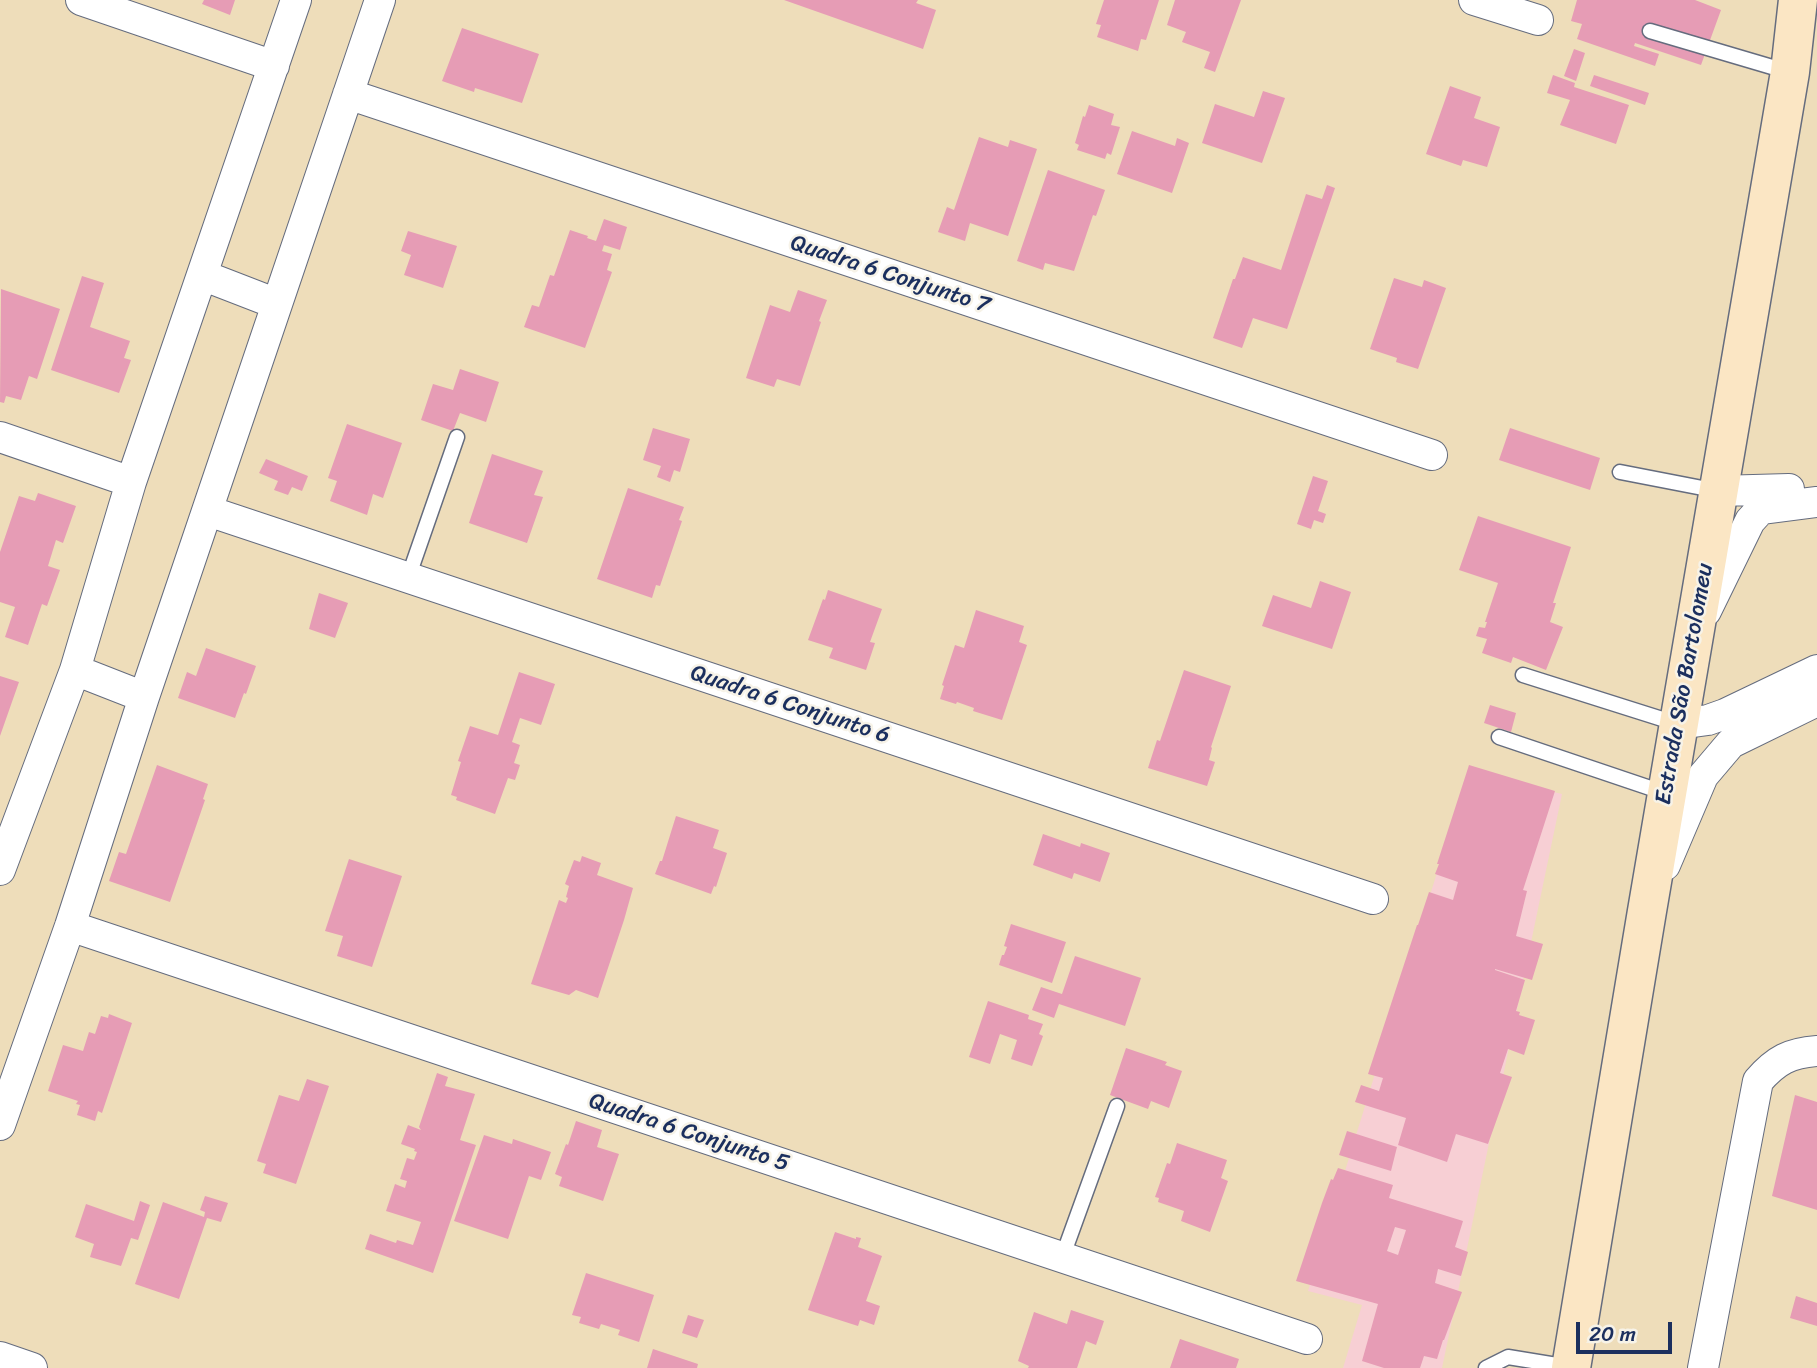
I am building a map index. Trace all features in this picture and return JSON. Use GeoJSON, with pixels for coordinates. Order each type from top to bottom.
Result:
{"type":"FeatureCollection","features":[{"type":"Feature","properties":{"kind":"street"},"geometry":{"type":"LineString","coordinates":[[81,0],[274,66]]}},
{"type":"Feature","properties":{"kind":"street"},"geometry":{"type":"LineString","coordinates":[[0,870],[75,670],[131,482],[296,0]]}},
{"type":"Feature","properties":{"kind":"street"},"geometry":{"type":"LineString","coordinates":[[1,1121],[70,926],[144,697],[380,0]]}},
{"type":"Feature","properties":{"kind":"street"},"geometry":{"type":"LineString","coordinates":[[1474,0],[1538,20]]}},
{"type":"Feature","properties":{"kind":"street","name":"Estrada São Bartolomeu"},"geometry":{"type":"LineString","coordinates":[[1572,1368],[1790,72],[1798,0]]}},
{"type":"Feature","properties":{"kind":"street","name":"Quadra 6 Conjunto 7"},"geometry":{"type":"LineString","coordinates":[[348,94],[1432,455]]}},
{"type":"Feature","properties":{"kind":"street"},"geometry":{"type":"LineString","coordinates":[[202,275],[277,304]]}},
{"type":"Feature","properties":{"kind":"street"},"geometry":{"type":"LineString","coordinates":[[0,437],[131,482]]}},
{"type":"Feature","properties":{"kind":"street"},"geometry":{"type":"LineString","coordinates":[[1718,491],[1817,485]]}},
{"type":"Feature","properties":{"kind":"street"},"geometry":{"type":"LineString","coordinates":[[1693,637],[1750,521],[1761,509],[1817,502]]}},
{"type":"Feature","properties":{"kind":"street","name":"Quadra 6 Conjunto 6"},"geometry":{"type":"LineString","coordinates":[[208,511],[1373,899]]}},
{"type":"Feature","properties":{"kind":"street"},"geometry":{"type":"LineString","coordinates":[[75,670],[144,697]]}},
{"type":"Feature","properties":{"kind":"street"},"geometry":{"type":"LineString","coordinates":[[1679,724],[1708,720],[1725,714],[1817,670]]}},
{"type":"Feature","properties":{"kind":"street"},"geometry":{"type":"LineString","coordinates":[[1647,911],[1703,776],[1731,743],[1817,701]]}},
{"type":"Feature","properties":{"kind":"street","name":"Quadra 6 Conjunto 5"},"geometry":{"type":"LineString","coordinates":[[70,926],[1307,1339]]}},
{"type":"Feature","properties":{"kind":"street"},"geometry":{"type":"LineString","coordinates":[[1703,1368],[1758,1080],[1778,1061],[1804,1052],[1817,1051]]}},
{"type":"Feature","properties":{"kind":"street"},"geometry":{"type":"LineString","coordinates":[[0,1357],[32,1368]]}},
{"type":"Feature","properties":{"kind":"lane"},"geometry":{"type":"LineString","coordinates":[[1650,31],[1790,72]]}},
{"type":"Feature","properties":{"kind":"lane"},"geometry":{"type":"LineString","coordinates":[[408,578],[457,437]]}},
{"type":"Feature","properties":{"kind":"lane"},"geometry":{"type":"LineString","coordinates":[[1620,472],[1718,491]]}},
{"type":"Feature","properties":{"kind":"lane"},"geometry":{"type":"LineString","coordinates":[[1523,675],[1679,724]]}},
{"type":"Feature","properties":{"kind":"lane"},"geometry":{"type":"LineString","coordinates":[[1499,737],[1667,793]]}},
{"type":"Feature","properties":{"kind":"lane"},"geometry":{"type":"LineString","coordinates":[[1062,1258],[1117,1106]]}},
{"type":"Feature","properties":{"kind":"lane"},"geometry":{"type":"LineString","coordinates":[[1486,1368],[1508,1357],[1572,1368]]}},
{"type":"Feature","properties":{"kind":"shaded area"},"geometry":{"type":"Polygon","coordinates":[[[1468,772],[1562,794],[1442,1368],[1343,1368],[1362,1305],[1308,1291],[1468,772]]]}},
{"type":"Feature","properties":{"kind":"building"},"geometry":{"type":"Polygon","coordinates":[[[204,0],[235,0],[230,15],[202,4],[204,0]]]}},
{"type":"Feature","properties":{"kind":"building"},"geometry":{"type":"Polygon","coordinates":[[[784,0],[918,0],[916,3],[936,10],[923,49],[784,0]]]}},
{"type":"Feature","properties":{"kind":"building"},"geometry":{"type":"Polygon","coordinates":[[[1104,0],[1159,0],[1146,40],[1141,39],[1138,51],[1097,37],[1101,25],[1096,24],[1104,0]]]}},
{"type":"Feature","properties":{"kind":"building"},"geometry":{"type":"Polygon","coordinates":[[[1175,0],[1241,0],[1215,72],[1204,68],[1210,52],[1182,42],[1186,32],[1167,25],[1175,0]]]}},
{"type":"Feature","properties":{"kind":"building"},"geometry":{"type":"Polygon","coordinates":[[[1577,0],[1695,0],[1721,10],[1701,65],[1635,43],[1634,46],[1659,54],[1655,66],[1577,39],[1582,24],[1571,21],[1577,0]]]}},
{"type":"Feature","properties":{"kind":"building"},"geometry":{"type":"Polygon","coordinates":[[[462,28],[539,54],[522,103],[475,88],[474,92],[442,81],[462,28]]]}},
{"type":"Feature","properties":{"kind":"building"},"geometry":{"type":"Polygon","coordinates":[[[1574,49],[1585,53],[1576,81],[1564,76],[1574,49]]]}},
{"type":"Feature","properties":{"kind":"building"},"geometry":{"type":"Polygon","coordinates":[[[1553,75],[1575,83],[1574,87],[1629,105],[1616,144],[1560,125],[1570,100],[1547,93],[1553,75]]]}},
{"type":"Feature","properties":{"kind":"building"},"geometry":{"type":"Polygon","coordinates":[[[1594,75],[1649,93],[1645,105],[1590,86],[1594,75]]]}},
{"type":"Feature","properties":{"kind":"building"},"geometry":{"type":"Polygon","coordinates":[[[1450,86],[1481,97],[1474,118],[1500,127],[1487,167],[1463,160],[1461,166],[1426,154],[1450,86]]]}},
{"type":"Feature","properties":{"kind":"building"},"geometry":{"type":"Polygon","coordinates":[[[1263,91],[1285,98],[1262,163],[1202,143],[1215,104],[1254,117],[1263,91]]]}},
{"type":"Feature","properties":{"kind":"building"},"geometry":{"type":"Polygon","coordinates":[[[1089,105],[1114,114],[1111,125],[1120,127],[1111,155],[1107,153],[1105,159],[1077,150],[1079,145],[1075,143],[1089,105]]]}},
{"type":"Feature","properties":{"kind":"building"},"geometry":{"type":"Polygon","coordinates":[[[1132,131],[1175,146],[1177,138],[1189,143],[1172,193],[1117,174],[1132,131]]]}},
{"type":"Feature","properties":{"kind":"building"},"geometry":{"type":"Polygon","coordinates":[[[979,137],[1008,147],[1010,140],[1037,149],[1008,236],[970,223],[965,241],[938,232],[947,207],[954,210],[979,137]]]}},
{"type":"Feature","properties":{"kind":"building"},"geometry":{"type":"Polygon","coordinates":[[[1048,170],[1105,190],[1096,216],[1093,215],[1074,271],[1045,263],[1043,270],[1017,261],[1048,170]]]}},
{"type":"Feature","properties":{"kind":"building"},"geometry":{"type":"Polygon","coordinates":[[[1327,185],[1335,188],[1287,329],[1253,318],[1242,348],[1213,338],[1243,257],[1281,270],[1306,194],[1322,199],[1327,185]]]}},
{"type":"Feature","properties":{"kind":"building"},"geometry":{"type":"Polygon","coordinates":[[[604,219],[627,227],[620,250],[604,245],[602,251],[612,254],[607,270],[612,272],[585,348],[524,327],[532,305],[539,307],[550,275],[554,276],[570,230],[596,241],[604,219]]]}},
{"type":"Feature","properties":{"kind":"building"},"geometry":{"type":"Polygon","coordinates":[[[408,231],[457,246],[443,288],[404,275],[411,255],[401,251],[408,231]]]}},
{"type":"Feature","properties":{"kind":"building"},"geometry":{"type":"Polygon","coordinates":[[[82,276],[104,283],[90,327],[130,341],[124,358],[131,360],[119,393],[51,370],[82,276]]]}},
{"type":"Feature","properties":{"kind":"building"},"geometry":{"type":"Polygon","coordinates":[[[1394,278],[1422,287],[1424,280],[1446,288],[1418,369],[1370,349],[1394,278]]]}},
{"type":"Feature","properties":{"kind":"building"},"geometry":{"type":"Polygon","coordinates":[[[1,289],[60,309],[37,379],[29,376],[21,400],[6,396],[4,403],[0,402],[1,289]]]}},
{"type":"Feature","properties":{"kind":"building"},"geometry":{"type":"Polygon","coordinates":[[[798,290],[827,300],[800,386],[777,379],[774,387],[746,378],[770,305],[790,312],[798,290]]]}},
{"type":"Feature","properties":{"kind":"building"},"geometry":{"type":"Polygon","coordinates":[[[460,369],[499,382],[486,422],[460,413],[453,431],[421,420],[433,384],[453,390],[460,369]]]}},
{"type":"Feature","properties":{"kind":"building"},"geometry":{"type":"Polygon","coordinates":[[[347,424],[402,443],[383,498],[373,494],[367,515],[330,501],[337,481],[328,478],[347,424]]]}},
{"type":"Feature","properties":{"kind":"building"},"geometry":{"type":"Polygon","coordinates":[[[653,428],[690,439],[680,472],[674,470],[670,482],[657,477],[661,466],[643,460],[653,428]]]}},
{"type":"Feature","properties":{"kind":"building"},"geometry":{"type":"Polygon","coordinates":[[[1510,428],[1600,458],[1590,490],[1499,460],[1510,428]]]}},
{"type":"Feature","properties":{"kind":"building"},"geometry":{"type":"Polygon","coordinates":[[[492,454],[543,471],[534,495],[543,497],[527,543],[469,523],[492,454]]]}},
{"type":"Feature","properties":{"kind":"building"},"geometry":{"type":"Polygon","coordinates":[[[266,459],[308,476],[302,491],[292,487],[288,495],[274,490],[278,481],[259,473],[266,459]]]}},
{"type":"Feature","properties":{"kind":"building"},"geometry":{"type":"Polygon","coordinates":[[[1313,476],[1328,481],[1318,511],[1326,514],[1323,523],[1314,520],[1311,529],[1297,524],[1313,476]]]}},
{"type":"Feature","properties":{"kind":"building"},"geometry":{"type":"Polygon","coordinates":[[[628,488],[684,507],[679,520],[682,521],[660,586],[656,585],[652,598],[597,579],[628,488]]]}},
{"type":"Feature","properties":{"kind":"building"},"geometry":{"type":"Polygon","coordinates":[[[38,493],[76,506],[63,543],[56,540],[48,566],[60,570],[47,606],[42,604],[28,645],[5,637],[15,607],[0,602],[0,552],[19,496],[35,501],[38,493]]]}},
{"type":"Feature","properties":{"kind":"building"},"geometry":{"type":"Polygon","coordinates":[[[1478,516],[1571,547],[1553,603],[1556,603],[1550,622],[1563,627],[1546,670],[1513,657],[1511,663],[1482,653],[1487,639],[1476,636],[1479,627],[1485,628],[1498,583],[1459,570],[1478,516]]]}},
{"type":"Feature","properties":{"kind":"building"},"geometry":{"type":"Polygon","coordinates":[[[1320,581],[1351,592],[1332,649],[1262,626],[1273,595],[1311,608],[1320,581]]]}},
{"type":"Feature","properties":{"kind":"building"},"geometry":{"type":"Polygon","coordinates":[[[828,590],[882,609],[870,642],[875,643],[866,670],[829,658],[833,648],[808,640],[828,590]]]}},
{"type":"Feature","properties":{"kind":"building"},"geometry":{"type":"Polygon","coordinates":[[[319,593],[348,603],[335,638],[309,629],[319,593]]]}},
{"type":"Feature","properties":{"kind":"building"},"geometry":{"type":"Polygon","coordinates":[[[976,610],[1024,626],[1019,642],[1027,645],[1002,720],[973,711],[974,708],[957,702],[956,704],[940,699],[955,645],[964,648],[976,610]]]}},
{"type":"Feature","properties":{"kind":"building"},"geometry":{"type":"Polygon","coordinates":[[[206,648],[256,666],[235,718],[178,698],[187,672],[196,676],[206,648]]]}},
{"type":"Feature","properties":{"kind":"building"},"geometry":{"type":"Polygon","coordinates":[[[1184,670],[1231,686],[1211,747],[1209,760],[1215,762],[1207,786],[1148,768],[1184,670]]]}},
{"type":"Feature","properties":{"kind":"building"},"geometry":{"type":"Polygon","coordinates":[[[519,672],[555,684],[541,725],[520,718],[512,742],[520,745],[514,763],[520,765],[515,780],[508,778],[495,814],[456,800],[457,797],[451,795],[461,762],[458,761],[470,726],[498,735],[519,672]]]}},
{"type":"Feature","properties":{"kind":"building"},"geometry":{"type":"Polygon","coordinates":[[[0,676],[19,682],[0,736],[0,676]]]}},
{"type":"Feature","properties":{"kind":"building"},"geometry":{"type":"Polygon","coordinates":[[[1490,705],[1516,713],[1511,732],[1484,723],[1490,705]]]}},
{"type":"Feature","properties":{"kind":"building"},"geometry":{"type":"Polygon","coordinates":[[[157,765],[208,784],[170,902],[109,881],[119,852],[126,854],[157,765]]]}},
{"type":"Feature","properties":{"kind":"building"},"geometry":{"type":"Polygon","coordinates":[[[1469,765],[1555,791],[1523,890],[1527,891],[1516,936],[1543,944],[1532,980],[1495,969],[1525,980],[1516,1011],[1520,1012],[1519,1015],[1535,1020],[1524,1055],[1508,1049],[1500,1073],[1512,1077],[1488,1144],[1456,1134],[1447,1162],[1398,1145],[1406,1118],[1355,1102],[1361,1085],[1379,1091],[1383,1078],[1368,1074],[1429,892],[1453,900],[1458,882],[1435,874],[1469,765]]]}},
{"type":"Feature","properties":{"kind":"building"},"geometry":{"type":"Polygon","coordinates":[[[676,816],[719,830],[713,848],[727,853],[716,887],[714,886],[711,894],[655,874],[662,861],[676,816]]]}},
{"type":"Feature","properties":{"kind":"building"},"geometry":{"type":"Polygon","coordinates":[[[1043,834],[1080,847],[1081,843],[1110,853],[1100,882],[1074,873],[1072,879],[1033,865],[1043,834]]]}},
{"type":"Feature","properties":{"kind":"building"},"geometry":{"type":"Polygon","coordinates":[[[582,856],[601,863],[597,875],[633,888],[598,998],[576,990],[569,995],[531,984],[559,900],[566,903],[568,898],[569,886],[565,884],[574,860],[580,862],[582,856]]]}},
{"type":"Feature","properties":{"kind":"building"},"geometry":{"type":"Polygon","coordinates":[[[349,859],[402,876],[372,967],[337,956],[343,936],[325,931],[349,859]]]}},
{"type":"Feature","properties":{"kind":"building"},"geometry":{"type":"Polygon","coordinates":[[[1011,924],[1066,942],[1052,983],[999,965],[1007,947],[1004,946],[1011,924]]]}},
{"type":"Feature","properties":{"kind":"building"},"geometry":{"type":"Polygon","coordinates":[[[1075,956],[1141,978],[1125,1026],[1059,1004],[1054,1018],[1032,1010],[1041,987],[1062,994],[1075,956]]]}},
{"type":"Feature","properties":{"kind":"building"},"geometry":{"type":"Polygon","coordinates":[[[988,1001],[1029,1015],[1028,1019],[1043,1024],[1039,1034],[1043,1036],[1032,1066],[1011,1059],[1017,1040],[1000,1034],[990,1064],[969,1057],[988,1001]]]}},
{"type":"Feature","properties":{"kind":"building"},"geometry":{"type":"Polygon","coordinates":[[[109,1014],[132,1023],[102,1113],[98,1111],[95,1121],[77,1115],[80,1105],[76,1104],[78,1101],[48,1091],[63,1045],[83,1051],[89,1032],[95,1034],[101,1016],[108,1018],[109,1014]]]}},
{"type":"Feature","properties":{"kind":"building"},"geometry":{"type":"Polygon","coordinates":[[[1126,1048],[1167,1062],[1165,1065],[1182,1071],[1169,1108],[1151,1101],[1148,1109],[1110,1095],[1126,1048]]]}},
{"type":"Feature","properties":{"kind":"building"},"geometry":{"type":"Polygon","coordinates":[[[437,1073],[448,1077],[445,1086],[475,1094],[460,1140],[476,1145],[433,1273],[365,1249],[370,1234],[396,1243],[397,1240],[413,1245],[421,1222],[386,1211],[395,1184],[405,1188],[407,1181],[400,1179],[407,1158],[414,1160],[417,1152],[401,1144],[408,1125],[421,1130],[419,1127],[437,1073]]]}},
{"type":"Feature","properties":{"kind":"building"},"geometry":{"type":"Polygon","coordinates":[[[307,1079],[329,1086],[296,1184],[263,1173],[266,1164],[257,1161],[279,1095],[299,1101],[307,1079]]]}},
{"type":"Feature","properties":{"kind":"building"},"geometry":{"type":"Polygon","coordinates":[[[1795,1095],[1817,1102],[1817,1210],[1772,1196],[1795,1095]]]}},
{"type":"Feature","properties":{"kind":"building"},"geometry":{"type":"Polygon","coordinates":[[[576,1121],[602,1130],[597,1147],[619,1154],[603,1201],[559,1186],[562,1177],[555,1174],[576,1121]]]}},
{"type":"Feature","properties":{"kind":"building"},"geometry":{"type":"Polygon","coordinates":[[[1347,1131],[1397,1147],[1391,1171],[1339,1155],[1347,1131]]]}},
{"type":"Feature","properties":{"kind":"building"},"geometry":{"type":"Polygon","coordinates":[[[484,1135],[512,1144],[513,1139],[551,1152],[541,1180],[529,1176],[508,1239],[454,1221],[484,1135]]]}},
{"type":"Feature","properties":{"kind":"building"},"geometry":{"type":"Polygon","coordinates":[[[1177,1143],[1227,1160],[1221,1178],[1228,1181],[1210,1232],[1181,1221],[1184,1211],[1158,1202],[1159,1198],[1155,1197],[1177,1143]]]}},
{"type":"Feature","properties":{"kind":"building"},"geometry":{"type":"Polygon","coordinates":[[[1338,1168],[1393,1185],[1389,1198],[1463,1221],[1455,1247],[1468,1252],[1461,1276],[1438,1269],[1435,1283],[1462,1292],[1437,1359],[1424,1356],[1420,1368],[1384,1368],[1362,1361],[1378,1304],[1296,1281],[1322,1203],[1331,1179],[1333,1180],[1338,1168]],[[1395,1227],[1387,1251],[1398,1255],[1406,1230],[1395,1227]]]}},
{"type":"Feature","properties":{"kind":"building"},"geometry":{"type":"Polygon","coordinates":[[[205,1196],[228,1203],[221,1222],[207,1218],[179,1299],[135,1284],[163,1202],[204,1217],[205,1212],[200,1210],[205,1196]]]}},
{"type":"Feature","properties":{"kind":"building"},"geometry":{"type":"Polygon","coordinates":[[[140,1201],[150,1205],[138,1240],[131,1238],[121,1266],[90,1257],[94,1244],[75,1237],[86,1204],[134,1221],[140,1201]]]}},
{"type":"Feature","properties":{"kind":"building"},"geometry":{"type":"Polygon","coordinates":[[[835,1232],[861,1238],[858,1247],[882,1256],[866,1301],[880,1306],[874,1325],[860,1320],[858,1326],[808,1310],[835,1232]]]}},
{"type":"Feature","properties":{"kind":"building"},"geometry":{"type":"Polygon","coordinates":[[[586,1273],[654,1295],[639,1342],[618,1335],[620,1330],[601,1324],[599,1329],[579,1323],[581,1317],[572,1315],[586,1273]]]}},
{"type":"Feature","properties":{"kind":"building"},"geometry":{"type":"Polygon","coordinates":[[[1796,1296],[1817,1303],[1817,1326],[1790,1318],[1796,1296]]]}},
{"type":"Feature","properties":{"kind":"building"},"geometry":{"type":"Polygon","coordinates":[[[1071,1310],[1104,1321],[1096,1345],[1086,1341],[1077,1368],[1028,1368],[1029,1366],[1018,1361],[1034,1312],[1067,1324],[1071,1310]]]}},
{"type":"Feature","properties":{"kind":"building"},"geometry":{"type":"Polygon","coordinates":[[[688,1315],[704,1320],[697,1338],[682,1333],[688,1315]]]}},
{"type":"Feature","properties":{"kind":"building"},"geometry":{"type":"Polygon","coordinates":[[[1180,1339],[1239,1359],[1236,1368],[1170,1368],[1180,1339]]]}},
{"type":"Feature","properties":{"kind":"building"},"geometry":{"type":"Polygon","coordinates":[[[653,1349],[698,1364],[697,1368],[647,1368],[653,1349]]]}}]}
